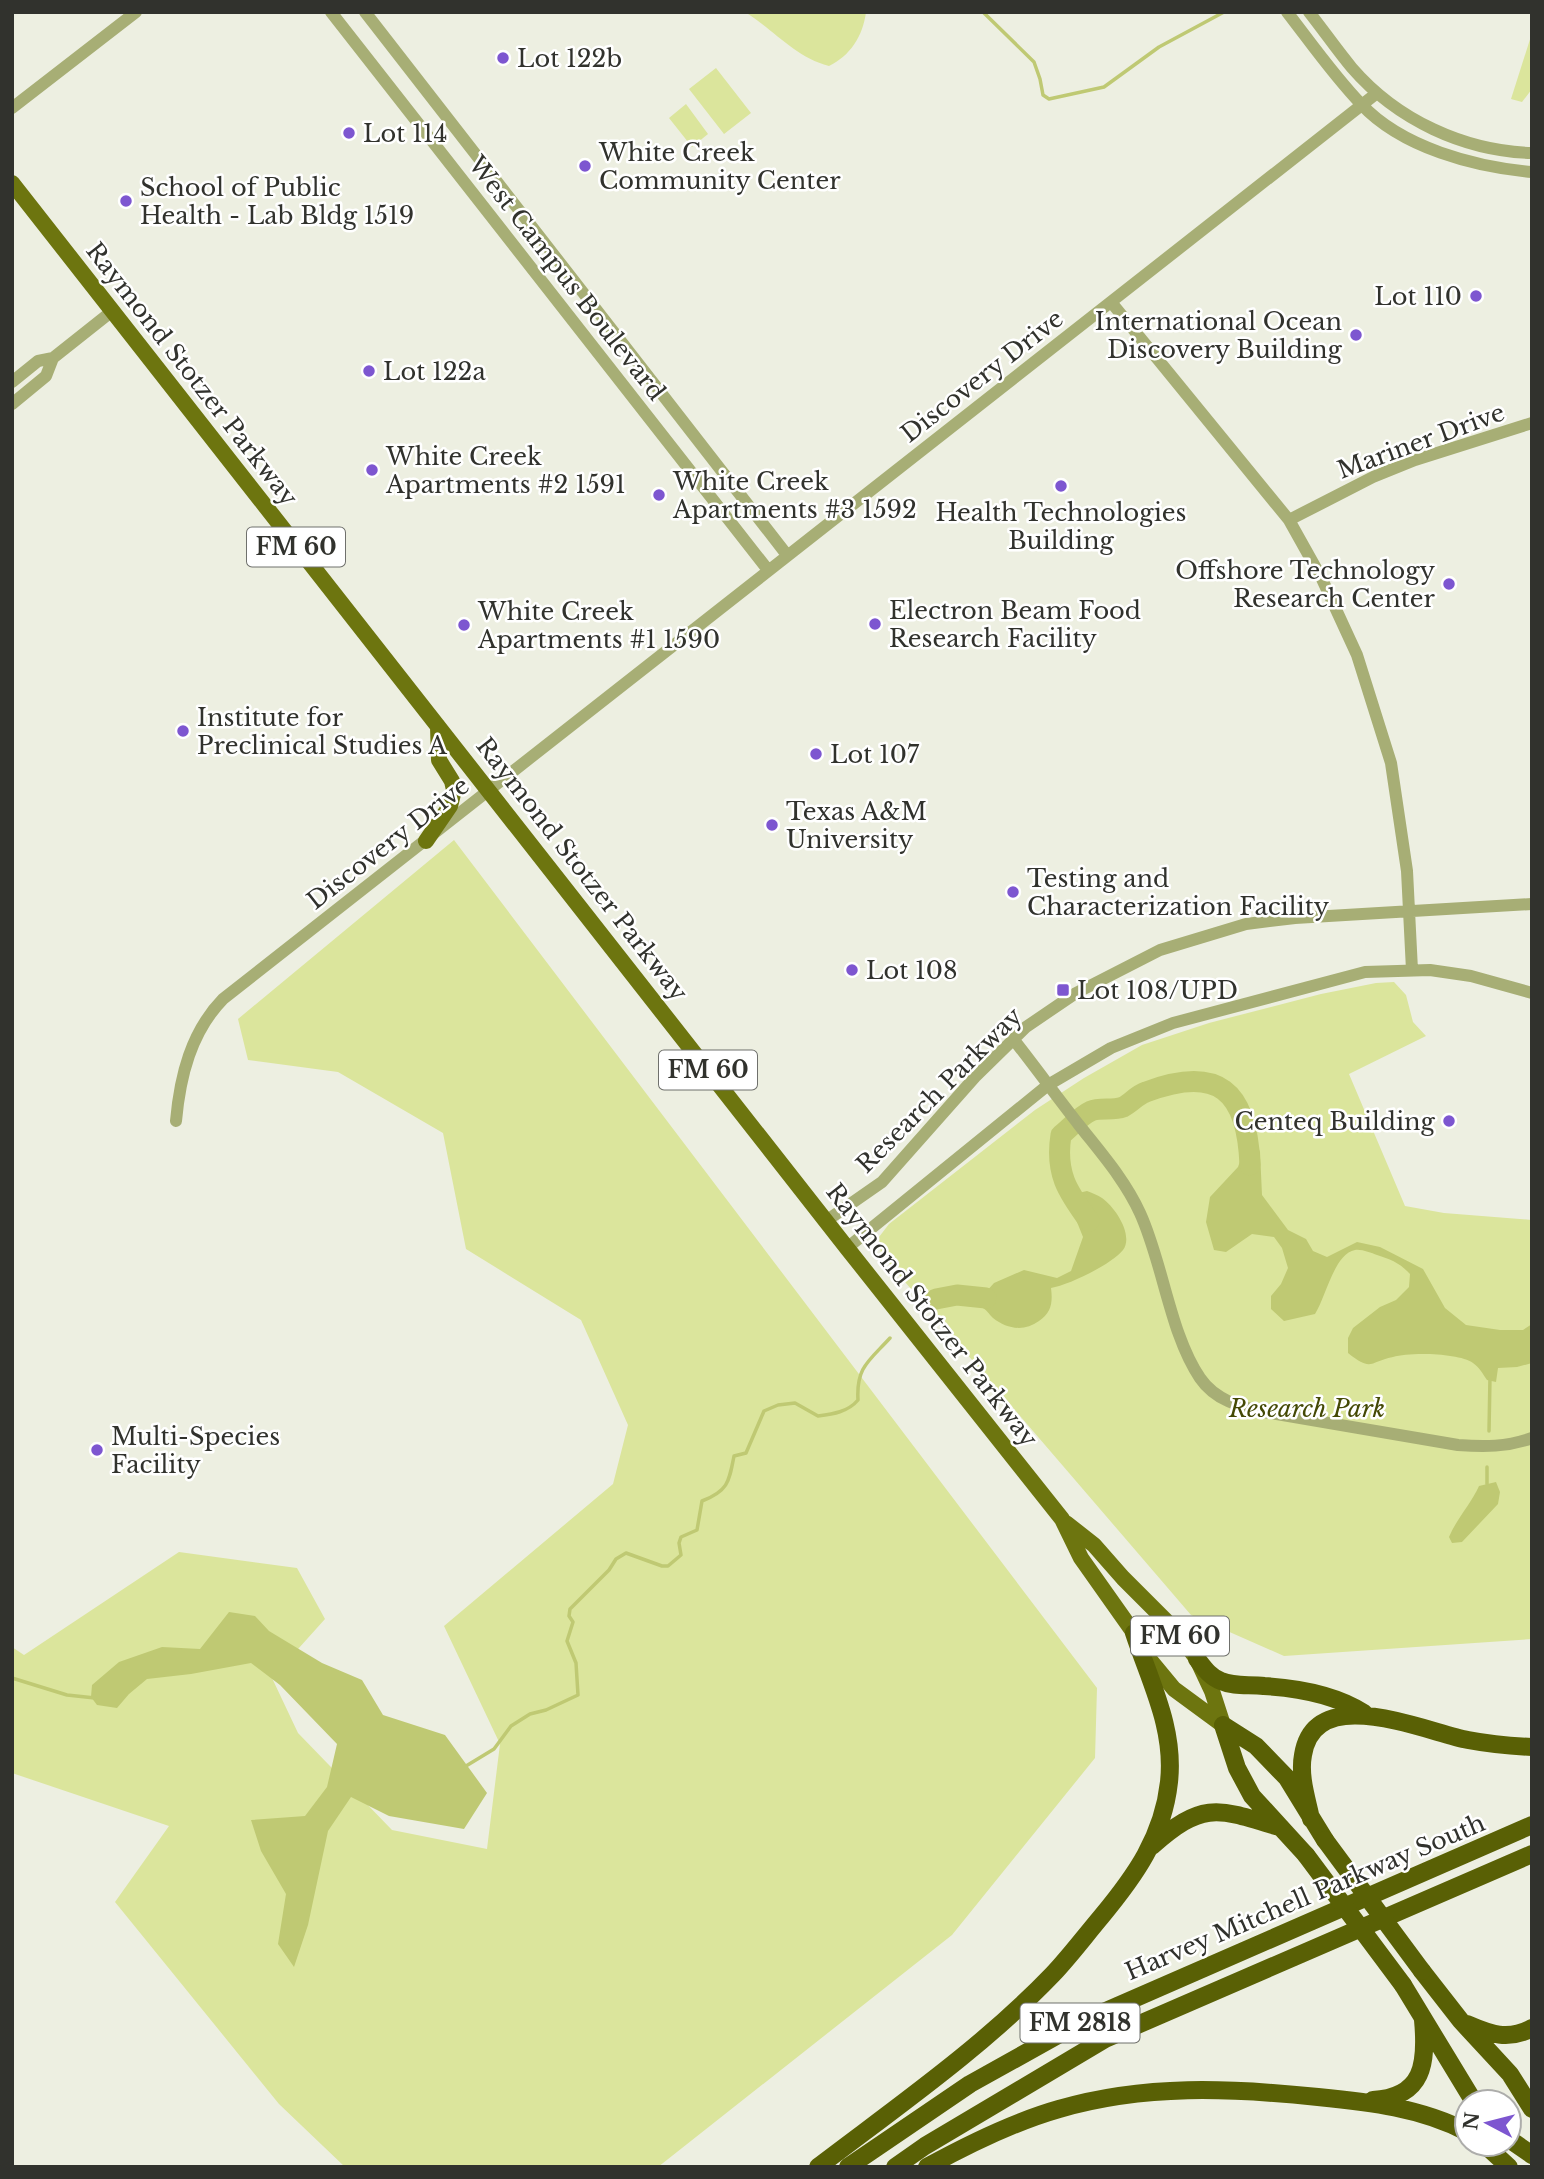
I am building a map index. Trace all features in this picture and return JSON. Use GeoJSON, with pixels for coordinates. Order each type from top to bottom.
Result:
{"type":"FeatureCollection","features":[{"type":"Feature","properties":{"kind":"highway"},"geometry":{"type":"LineString","coordinates":[[818,2167],[943,2071],[1017,2009],[1054,1973],[1088,1933],[1120,1894],[1152,1846],[1163,1814],[1169,1782],[1168,1736],[1160,1701],[1134,1633]]}},
{"type":"Feature","properties":{"kind":"highway"},"geometry":{"type":"LineString","coordinates":[[1197,1659],[1207,1672],[1220,1681],[1233,1685],[1283,1687],[1311,1693],[1355,1707],[1367,1715]]}},
{"type":"Feature","properties":{"kind":"highway"},"geometry":{"type":"LineString","coordinates":[[1311,1819],[1302,1764],[1303,1754],[1310,1734],[1342,1715],[1367,1715],[1467,1740],[1532,1747]]}},
{"type":"Feature","properties":{"kind":"highway","name":"Raymond Stotzer Parkway"},"geometry":{"type":"LineString","coordinates":[[1223,1725],[1256,1746],[1287,1778],[1325,1840],[1461,2021],[1510,2074],[1532,2109]]}},
{"type":"Feature","properties":{"kind":"highway","name":"Raymond Stotzer Parkway"},"geometry":{"type":"LineString","coordinates":[[1223,1725],[1244,1783],[1252,1796],[1306,1855],[1403,1985],[1466,2088]]}},
{"type":"Feature","properties":{"kind":"highway"},"geometry":{"type":"LineString","coordinates":[[1152,1846],[1190,1818],[1213,1811],[1236,1813],[1280,1827]]}},
{"type":"Feature","properties":{"kind":"highway","name":"Harvey Mitchell Parkway South"},"geometry":{"type":"LineString","coordinates":[[848,2167],[970,2084],[1083,2021],[1532,1825]]}},
{"type":"Feature","properties":{"kind":"highway","name":"Harvey Mitchell Parkway South"},"geometry":{"type":"LineString","coordinates":[[895,2167],[925,2146],[1105,2039],[1532,1854]]}},
{"type":"Feature","properties":{"kind":"highway"},"geometry":{"type":"LineString","coordinates":[[1359,2101],[1392,2098],[1417,2079],[1425,2056],[1423,2015]]}},
{"type":"Feature","properties":{"kind":"highway"},"geometry":{"type":"LineString","coordinates":[[1461,2021],[1499,2036],[1511,2036],[1532,2028]]}},
{"type":"Feature","properties":{"kind":"highway"},"geometry":{"type":"LineString","coordinates":[[927,2167],[993,2133],[1056,2109],[1132,2093],[1219,2088],[1359,2101],[1424,2114],[1453,2124]]}},
{"type":"Feature","properties":{"kind":"main road","name":"Raymond Stotzer Parkway"},"geometry":{"type":"LineString","coordinates":[[12,183],[846,1248],[1062,1519],[1094,1545],[1177,1632],[1197,1659],[1212,1691],[1223,1725]]}},
{"type":"Feature","properties":{"kind":"main road"},"geometry":{"type":"LineString","coordinates":[[426,841],[450,806],[454,790],[452,781],[439,760],[438,726]]}},
{"type":"Feature","properties":{"kind":"main road","name":"Raymond Stotzer Parkway"},"geometry":{"type":"LineString","coordinates":[[1062,1519],[1081,1558],[1150,1660],[1174,1689],[1223,1725]]}},
{"type":"Feature","properties":{"kind":"street"},"geometry":{"type":"LineString","coordinates":[[12,108],[136,12]]}},
{"type":"Feature","properties":{"kind":"street","name":"West Campus Boulevard"},"geometry":{"type":"LineString","coordinates":[[331,12],[768,570]]}},
{"type":"Feature","properties":{"kind":"street","name":"West Campus Boulevard"},"geometry":{"type":"LineString","coordinates":[[365,12],[787,555]]}},
{"type":"Feature","properties":{"kind":"street"},"geometry":{"type":"LineString","coordinates":[[1287,12],[1362,106],[1387,125],[1424,146],[1492,168],[1532,172]]}},
{"type":"Feature","properties":{"kind":"street"},"geometry":{"type":"LineString","coordinates":[[1310,12],[1353,69],[1377,93],[1408,116],[1473,146],[1532,153]]}},
{"type":"Feature","properties":{"kind":"street","name":"Discovery Drive"},"geometry":{"type":"LineString","coordinates":[[176,1121],[180,1086],[191,1048],[214,1008],[1377,93]]}},
{"type":"Feature","properties":{"kind":"street"},"geometry":{"type":"LineString","coordinates":[[1111,302],[1289,520],[1322,579],[1357,654],[1391,763],[1410,910],[1412,970]]}},
{"type":"Feature","properties":{"kind":"street"},"geometry":{"type":"LineString","coordinates":[[12,382],[38,361],[53,358],[111,312]]}},
{"type":"Feature","properties":{"kind":"street"},"geometry":{"type":"LineString","coordinates":[[12,404],[46,376],[53,358]]}},
{"type":"Feature","properties":{"kind":"street","name":"Mariner Drive"},"geometry":{"type":"LineString","coordinates":[[1289,520],[1373,477],[1415,460],[1532,423]]}},
{"type":"Feature","properties":{"kind":"street"},"geometry":{"type":"LineString","coordinates":[[696,477],[714,462]]}},
{"type":"Feature","properties":{"kind":"street","name":"Research Parkway"},"geometry":{"type":"LineString","coordinates":[[826,1221],[882,1182],[975,1077],[1026,1027],[1114,972],[1160,950],[1246,924],[1283,919],[1532,904]]}},
{"type":"Feature","properties":{"kind":"street"},"geometry":{"type":"LineString","coordinates":[[846,1248],[1048,1085],[1111,1048],[1173,1023],[1365,972],[1412,970],[1471,976],[1532,993]]}},
{"type":"Feature","properties":{"kind":"street"},"geometry":{"type":"LineString","coordinates":[[1014,1040],[1116,1172],[1138,1208],[1152,1239],[1181,1336],[1192,1363],[1201,1380],[1216,1395],[1238,1407],[1458,1445],[1488,1448],[1532,1438]]}},
{"type":"Feature","properties":{"kind":"green space"},"geometry":{"type":"Polygon","coordinates":[[[745,12],[866,12],[862,29],[854,44],[843,57],[829,66],[795,50],[745,12]]]}},
{"type":"Feature","properties":{"kind":"green space"},"geometry":{"type":"Polygon","coordinates":[[[1532,33],[1532,89],[1522,102],[1511,99],[1532,33]]]}},
{"type":"Feature","properties":{"kind":"green space"},"geometry":{"type":"Polygon","coordinates":[[[716,68],[751,113],[724,134],[689,89],[716,68]]]}},
{"type":"Feature","properties":{"kind":"green space"},"geometry":{"type":"Polygon","coordinates":[[[686,104],[708,134],[692,147],[669,118],[686,104]]]}},
{"type":"Feature","properties":{"kind":"green space"},"geometry":{"type":"Polygon","coordinates":[[[454,840],[1097,1688],[1095,1758],[952,1935],[658,2167],[345,2167],[279,2104],[115,1902],[169,1826],[12,1773],[12,1647],[24,1655],[179,1552],[297,1568],[325,1619],[272,1678],[298,1733],[392,1830],[487,1849],[500,1744],[444,1626],[613,1484],[628,1425],[581,1320],[466,1249],[443,1133],[338,1072],[248,1060],[238,1019],[454,840]]]}},
{"type":"Feature","properties":{"kind":"green space","name":"Research Park"},"geometry":{"type":"Polygon","coordinates":[[[1394,982],[1406,995],[1413,1022],[1426,1036],[1349,1074],[1405,1206],[1444,1213],[1532,1220],[1532,1639],[1284,1656],[1191,1615],[881,1254],[879,1237],[889,1224],[1035,1110],[1142,1045],[1209,1023],[1321,994],[1394,982]]]}},
{"type":"Feature","properties":{"kind":"shaded area"},"geometry":{"type":"Polygon","coordinates":[[[1249,1136],[1255,1139],[1260,1152],[1262,1195],[1288,1230],[1306,1239],[1313,1251],[1327,1257],[1357,1242],[1380,1247],[1423,1269],[1445,1308],[1466,1325],[1523,1330],[1532,1324],[1532,1363],[1498,1368],[1496,1382],[1487,1380],[1473,1363],[1457,1357],[1411,1354],[1371,1364],[1356,1359],[1348,1353],[1348,1338],[1353,1328],[1380,1307],[1396,1300],[1409,1287],[1410,1274],[1391,1260],[1361,1250],[1348,1253],[1341,1259],[1315,1314],[1284,1321],[1271,1309],[1271,1296],[1281,1284],[1288,1268],[1282,1248],[1274,1237],[1252,1234],[1226,1252],[1214,1250],[1206,1222],[1210,1197],[1238,1167],[1249,1136]]]}},
{"type":"Feature","properties":{"kind":"shaded area"},"geometry":{"type":"Polygon","coordinates":[[[1087,1191],[1107,1202],[1125,1229],[1126,1244],[1117,1256],[1090,1273],[1051,1288],[1049,1311],[1039,1321],[1027,1327],[1004,1325],[983,1308],[960,1302],[957,1295],[963,1292],[985,1293],[994,1283],[1024,1270],[1057,1278],[1071,1271],[1083,1237],[1069,1202],[1074,1194],[1087,1191]]]}},
{"type":"Feature","properties":{"kind":"shaded area"},"geometry":{"type":"Polygon","coordinates":[[[1496,1482],[1500,1492],[1498,1504],[1462,1542],[1452,1543],[1449,1537],[1452,1530],[1479,1486],[1496,1482]]]}},
{"type":"Feature","properties":{"kind":"shaded area"},"geometry":{"type":"Polygon","coordinates":[[[229,1612],[255,1616],[269,1631],[322,1663],[362,1680],[383,1715],[445,1735],[487,1793],[464,1829],[389,1816],[351,1797],[328,1831],[308,1925],[294,1967],[278,1944],[286,1894],[261,1851],[251,1820],[305,1816],[327,1787],[337,1744],[280,1685],[251,1663],[147,1679],[117,1708],[97,1705],[91,1697],[92,1685],[119,1662],[162,1647],[200,1649],[229,1612]]]}},
{"type":"Feature","properties":{"kind":"waterway"},"geometry":{"type":"LineString","coordinates":[[983,12],[1034,62],[1043,95],[1049,99],[1104,87],[1159,47],[1224,12]]}},
{"type":"Feature","properties":{"kind":"waterway"},"geometry":{"type":"LineString","coordinates":[[1472,12],[1481,12]]}},
{"type":"Feature","properties":{"kind":"waterway"},"geometry":{"type":"LineString","coordinates":[[1089,1221],[1064,1181],[1060,1148],[1061,1135],[1091,1111],[1123,1107],[1143,1093],[1171,1084],[1192,1081],[1210,1083],[1224,1090],[1235,1102],[1243,1118],[1250,1165]]}},
{"type":"Feature","properties":{"kind":"waterway"},"geometry":{"type":"LineString","coordinates":[[936,1299],[957,1295],[986,1298]]}},
{"type":"Feature","properties":{"kind":"waterway"},"geometry":{"type":"LineString","coordinates":[[466,1766],[494,1749],[511,1726],[530,1714],[546,1710],[578,1695],[576,1663],[567,1641],[573,1622],[569,1616],[570,1609],[609,1570],[616,1559],[626,1553],[668,1566],[681,1555],[681,1537],[697,1530],[702,1501],[717,1493],[726,1484],[734,1456],[746,1453],[764,1411],[778,1405],[795,1403],[818,1416],[845,1410],[858,1400],[859,1380],[865,1365],[890,1338]]}},
{"type":"Feature","properties":{"kind":"waterway"},"geometry":{"type":"LineString","coordinates":[[1489,1431],[1490,1377]]}},
{"type":"Feature","properties":{"kind":"waterway"},"geometry":{"type":"LineString","coordinates":[[1487,1467],[1487,1484]]}},
{"type":"Feature","properties":{"kind":"waterway"},"geometry":{"type":"LineString","coordinates":[[12,1678],[67,1695],[95,1698]]}},
{"type":"Feature","properties":{"kind":"place","name":"Lot 122b"},"geometry":{"type":"Point","coordinates":[503,58]}},
{"type":"Feature","properties":{"kind":"place","name":"Lot 114"},"geometry":{"type":"Point","coordinates":[349,133]}},
{"type":"Feature","properties":{"kind":"place","name":"White Creek Community Center"},"geometry":{"type":"Point","coordinates":[585,166]}},
{"type":"Feature","properties":{"kind":"place","name":"School of Public Health - Lab Bldg 1519"},"geometry":{"type":"Point","coordinates":[126,201]}},
{"type":"Feature","properties":{"kind":"place","name":"Lot 110"},"geometry":{"type":"Point","coordinates":[1476,296]}},
{"type":"Feature","properties":{"kind":"place","name":"International Ocean Discovery Building"},"geometry":{"type":"Point","coordinates":[1356,335]}},
{"type":"Feature","properties":{"kind":"place","name":"Lot 122a"},"geometry":{"type":"Point","coordinates":[369,371]}},
{"type":"Feature","properties":{"kind":"place","name":"White Creek Apartments #2 1591"},"geometry":{"type":"Point","coordinates":[372,470]}},
{"type":"Feature","properties":{"kind":"place","name":"Health Technologies Building"},"geometry":{"type":"Point","coordinates":[1061,486]}},
{"type":"Feature","properties":{"kind":"place","name":"White Creek Apartments #3 1592"},"geometry":{"type":"Point","coordinates":[659,495]}},
{"type":"Feature","properties":{"kind":"place","name":"Offshore Technology Research Center"},"geometry":{"type":"Point","coordinates":[1449,584]}},
{"type":"Feature","properties":{"kind":"place","name":"Electron Beam Food Research Facility"},"geometry":{"type":"Point","coordinates":[875,624]}},
{"type":"Feature","properties":{"kind":"place","name":"White Creek Apartments #1 1590"},"geometry":{"type":"Point","coordinates":[464,625]}},
{"type":"Feature","properties":{"kind":"place","name":"Institute for Preclinical Studies A"},"geometry":{"type":"Point","coordinates":[183,731]}},
{"type":"Feature","properties":{"kind":"place","name":"Lot 107"},"geometry":{"type":"Point","coordinates":[816,754]}},
{"type":"Feature","properties":{"kind":"place","name":"Texas A&M University"},"geometry":{"type":"Point","coordinates":[772,825]}},
{"type":"Feature","properties":{"kind":"place","name":"Testing and Characterization Facility"},"geometry":{"type":"Point","coordinates":[1013,892]}},
{"type":"Feature","properties":{"kind":"place","name":"Lot 108"},"geometry":{"type":"Point","coordinates":[852,970]}},
{"type":"Feature","properties":{"kind":"place","name":"Lot 108/UPD"},"geometry":{"type":"Point","coordinates":[1063,990]}},
{"type":"Feature","properties":{"kind":"place","name":"Centeq Building"},"geometry":{"type":"Point","coordinates":[1449,1121]}},
{"type":"Feature","properties":{"kind":"place","name":"Multi-Species Facility"},"geometry":{"type":"Point","coordinates":[97,1450]}}]}
